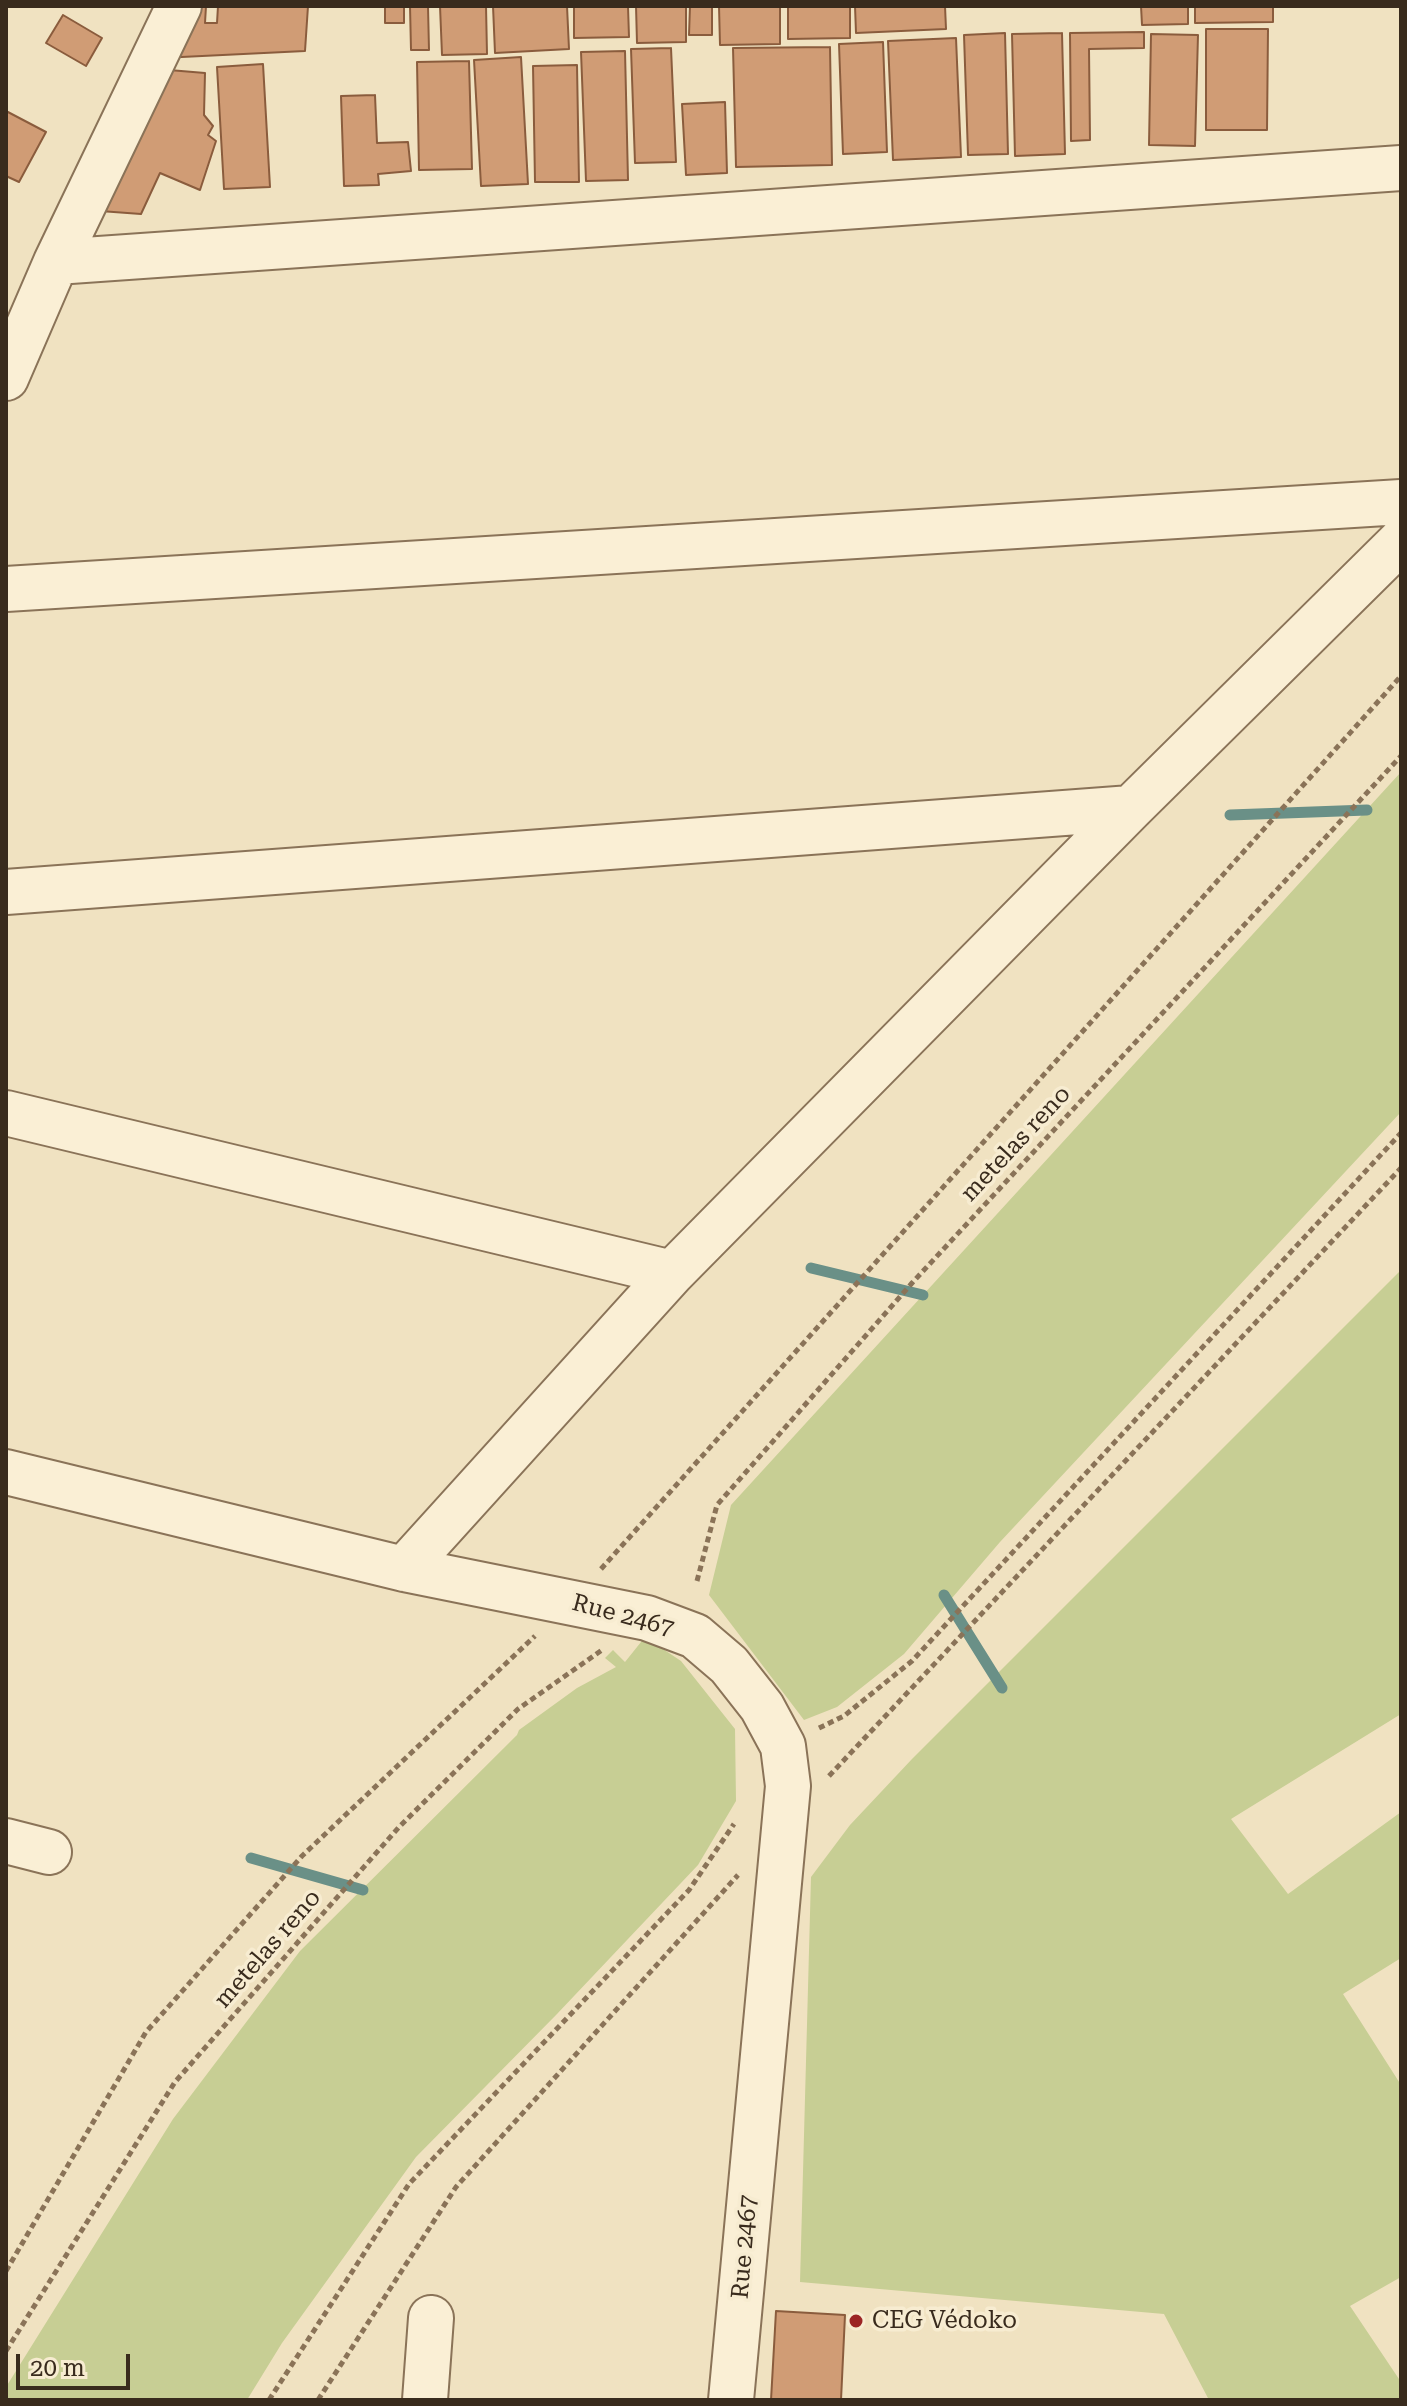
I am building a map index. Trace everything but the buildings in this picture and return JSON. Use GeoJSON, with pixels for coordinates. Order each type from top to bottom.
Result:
{"type":"FeatureCollection","features":[{"type":"Feature","properties":{"kind":"street"},"geometry":{"type":"LineString","coordinates":[[6,378],[56,262],[179,6]]}},
{"type":"Feature","properties":{"kind":"street"},"geometry":{"type":"LineString","coordinates":[[56,262],[1401,168]]}},
{"type":"Feature","properties":{"kind":"street"},"geometry":{"type":"LineString","coordinates":[[6,589],[1401,502]]}},
{"type":"Feature","properties":{"kind":"street"},"geometry":{"type":"LineString","coordinates":[[404,1569],[672,1273],[1131,808],[1401,541]]}},
{"type":"Feature","properties":{"kind":"street"},"geometry":{"type":"LineString","coordinates":[[6,892],[1131,808]]}},
{"type":"Feature","properties":{"kind":"street"},"geometry":{"type":"LineString","coordinates":[[6,1113],[672,1273]]}},
{"type":"Feature","properties":{"kind":"street","name":"Rue 2467"},"geometry":{"type":"LineString","coordinates":[[6,1472],[404,1569],[647,1618],[695,1636],[729,1665],[762,1707],[783,1746],[788,1786],[731,2400]]}},
{"type":"Feature","properties":{"kind":"street"},"geometry":{"type":"LineString","coordinates":[[6,1841],[49,1852]]}},
{"type":"Feature","properties":{"kind":"street"},"geometry":{"type":"LineString","coordinates":[[425,2400],[431,2318]]}},
{"type":"Feature","properties":{"kind":"path"},"geometry":{"type":"LineString","coordinates":[[6,2271],[146,2032],[302,1856],[571,1602],[1401,676]]}},
{"type":"Feature","properties":{"kind":"path","name":"metelas reno"},"geometry":{"type":"LineString","coordinates":[[697,1581],[717,1505],[912,1283],[1401,756]]}},
{"type":"Feature","properties":{"kind":"path"},"geometry":{"type":"LineString","coordinates":[[815,1730],[844,1716],[912,1661],[1401,1133]]}},
{"type":"Feature","properties":{"kind":"path"},"geometry":{"type":"LineString","coordinates":[[828,1778],[1401,1168]]}},
{"type":"Feature","properties":{"kind":"path","name":"metelas reno"},"geometry":{"type":"LineString","coordinates":[[6,2351],[175,2082],[399,1827],[518,1709],[603,1650]]}},
{"type":"Feature","properties":{"kind":"path"},"geometry":{"type":"LineString","coordinates":[[269,2400],[409,2184],[689,1890],[734,1824]]}},
{"type":"Feature","properties":{"kind":"path"},"geometry":{"type":"LineString","coordinates":[[318,2400],[456,2187],[742,1871]]}},
{"type":"Feature","properties":{"kind":"green space"},"geometry":{"type":"Polygon","coordinates":[[[1401,772],[1401,1112],[1000,1542],[904,1654],[837,1707],[804,1720],[709,1595],[731,1505],[1401,772]]]}},
{"type":"Feature","properties":{"kind":"green space"},"geometry":{"type":"Polygon","coordinates":[[[1401,1270],[1401,1714],[1231,1819],[1288,1894],[1401,1812],[1401,1958],[1343,1994],[1401,2085],[1401,2277],[1350,2306],[1401,2382],[1401,2400],[1209,2400],[1164,2314],[800,2282],[811,1877],[850,1825],[912,1759],[1401,1270]]]}},
{"type":"Feature","properties":{"kind":"green space"},"geometry":{"type":"Polygon","coordinates":[[[645,1637],[681,1661],[735,1729],[736,1801],[698,1865],[416,2157],[282,2343],[247,2400],[6,2400],[6,2387],[173,2119],[300,1951],[519,1730],[577,1688],[616,1667],[605,1658],[613,1650],[625,1662],[645,1637]]]}},
{"type":"Feature","properties":{"kind":"waterway"},"geometry":{"type":"LineString","coordinates":[[1230,815],[1367,810]]}},
{"type":"Feature","properties":{"kind":"waterway"},"geometry":{"type":"LineString","coordinates":[[811,1268],[923,1295]]}},
{"type":"Feature","properties":{"kind":"waterway"},"geometry":{"type":"LineString","coordinates":[[944,1595],[1002,1688]]}},
{"type":"Feature","properties":{"kind":"waterway"},"geometry":{"type":"LineString","coordinates":[[251,1858],[363,1890]]}},
{"type":"Feature","properties":{"kind":"place","name":"CEG Védoko"},"geometry":{"type":"Point","coordinates":[856,2321]}}]}
